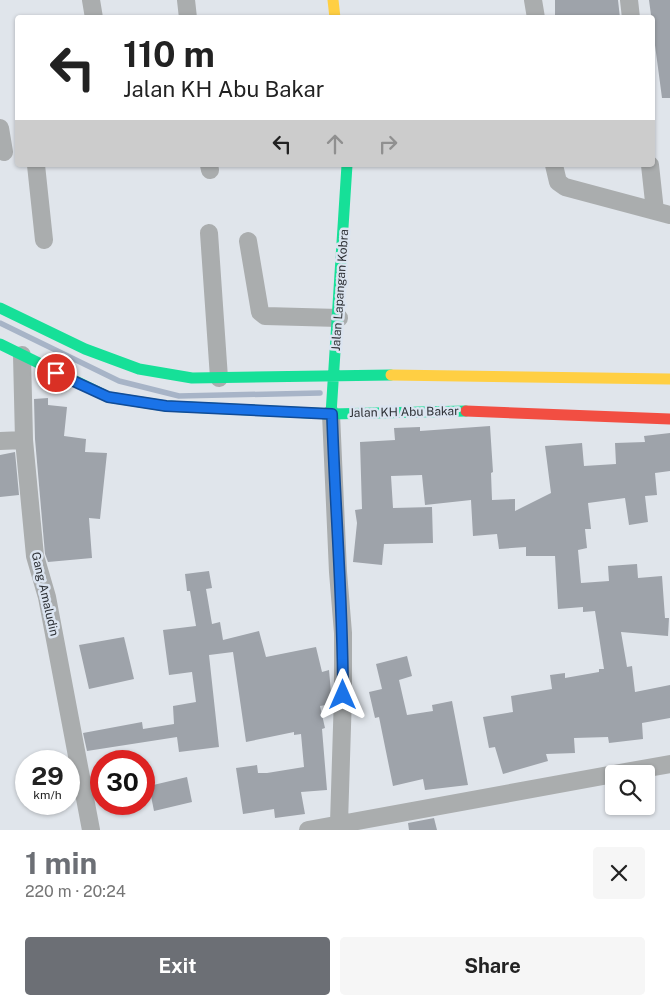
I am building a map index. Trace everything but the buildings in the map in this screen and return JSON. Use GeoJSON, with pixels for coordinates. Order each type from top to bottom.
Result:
{"type":"FeatureCollection","features":[{"type":"Feature","properties":{"kind":"street"},"geometry":{"type":"LineString","coordinates":[[91,0],[94,15]]}},
{"type":"Feature","properties":{"kind":"street"},"geometry":{"type":"LineString","coordinates":[[186,0],[188,15]]}},
{"type":"Feature","properties":{"kind":"street"},"geometry":{"type":"LineString","coordinates":[[333,0],[335,15]]}},
{"type":"Feature","properties":{"kind":"street"},"geometry":{"type":"LineString","coordinates":[[533,0],[536,15]]}},
{"type":"Feature","properties":{"kind":"street"},"geometry":{"type":"LineString","coordinates":[[629,0],[632,15]]}},
{"type":"Feature","properties":{"kind":"street"},"geometry":{"type":"LineString","coordinates":[[0,128],[7,152]]}},
{"type":"Feature","properties":{"kind":"street"},"geometry":{"type":"LineString","coordinates":[[36,167],[44,240]]}},
{"type":"Feature","properties":{"kind":"street","name":"Jalan Lapangan Kobra"},"geometry":{"type":"LineString","coordinates":[[332,414],[347,167]]}},
{"type":"Feature","properties":{"kind":"street"},"geometry":{"type":"LineString","coordinates":[[554,167],[558,182],[565,186],[663,213]]}},
{"type":"Feature","properties":{"kind":"street"},"geometry":{"type":"LineString","coordinates":[[651,167],[663,213]]}},
{"type":"Feature","properties":{"kind":"street"},"geometry":{"type":"LineString","coordinates":[[209,233],[219,378]]}},
{"type":"Feature","properties":{"kind":"street"},"geometry":{"type":"LineString","coordinates":[[248,241],[260,312],[265,316],[338,318]]}},
{"type":"Feature","properties":{"kind":"street"},"geometry":{"type":"LineString","coordinates":[[0,308],[85,349],[139,369],[192,378],[406,375],[670,379]]}},
{"type":"Feature","properties":{"kind":"street","name":"Jalan KH Abu Bakar"},"geometry":{"type":"LineString","coordinates":[[0,344],[108,397],[166,406],[332,414],[488,410],[670,419]]}},
{"type":"Feature","properties":{"kind":"street","name":"Gang Amaludin"},"geometry":{"type":"LineString","coordinates":[[22,355],[24,440],[35,556],[47,596],[91,830]]}},
{"type":"Feature","properties":{"kind":"street"},"geometry":{"type":"LineString","coordinates":[[332,414],[338,572],[343,633],[339,823]]}},
{"type":"Feature","properties":{"kind":"street"},"geometry":{"type":"LineString","coordinates":[[0,441],[24,440]]}},
{"type":"Feature","properties":{"kind":"street"},"geometry":{"type":"LineString","coordinates":[[655,767],[670,764]]}},
{"type":"Feature","properties":{"kind":"street"},"geometry":{"type":"LineString","coordinates":[[308,830],[605,776]]}},
{"type":"Feature","properties":{"kind":"waterway"},"geometry":{"type":"LineString","coordinates":[[0,323],[119,381],[179,396],[320,393]]}},
{"type":"Feature","properties":{"kind":"traffic: fast"},"geometry":{"type":"LineString","coordinates":[[331,414],[347,167]]}},
{"type":"Feature","properties":{"kind":"traffic: fast"},"geometry":{"type":"LineString","coordinates":[[0,308],[85,349],[139,369],[192,378],[391,375]]}},
{"type":"Feature","properties":{"kind":"traffic: fast"},"geometry":{"type":"LineString","coordinates":[[0,344],[108,397],[166,406],[331,414],[466,411]]}},
{"type":"Feature","properties":{"kind":"traffic: slow"},"geometry":{"type":"LineString","coordinates":[[333,0],[335,15]]}},
{"type":"Feature","properties":{"kind":"traffic: slow"},"geometry":{"type":"LineString","coordinates":[[391,375],[670,379]]}},
{"type":"Feature","properties":{"kind":"traffic: jam"},"geometry":{"type":"LineString","coordinates":[[466,411],[670,419]]}},
{"type":"Feature","properties":{"kind":"route"},"geometry":{"type":"LineString","coordinates":[[56,373],[108,397],[166,406],[332,414],[338,572],[343,633],[343,695]]}}]}
